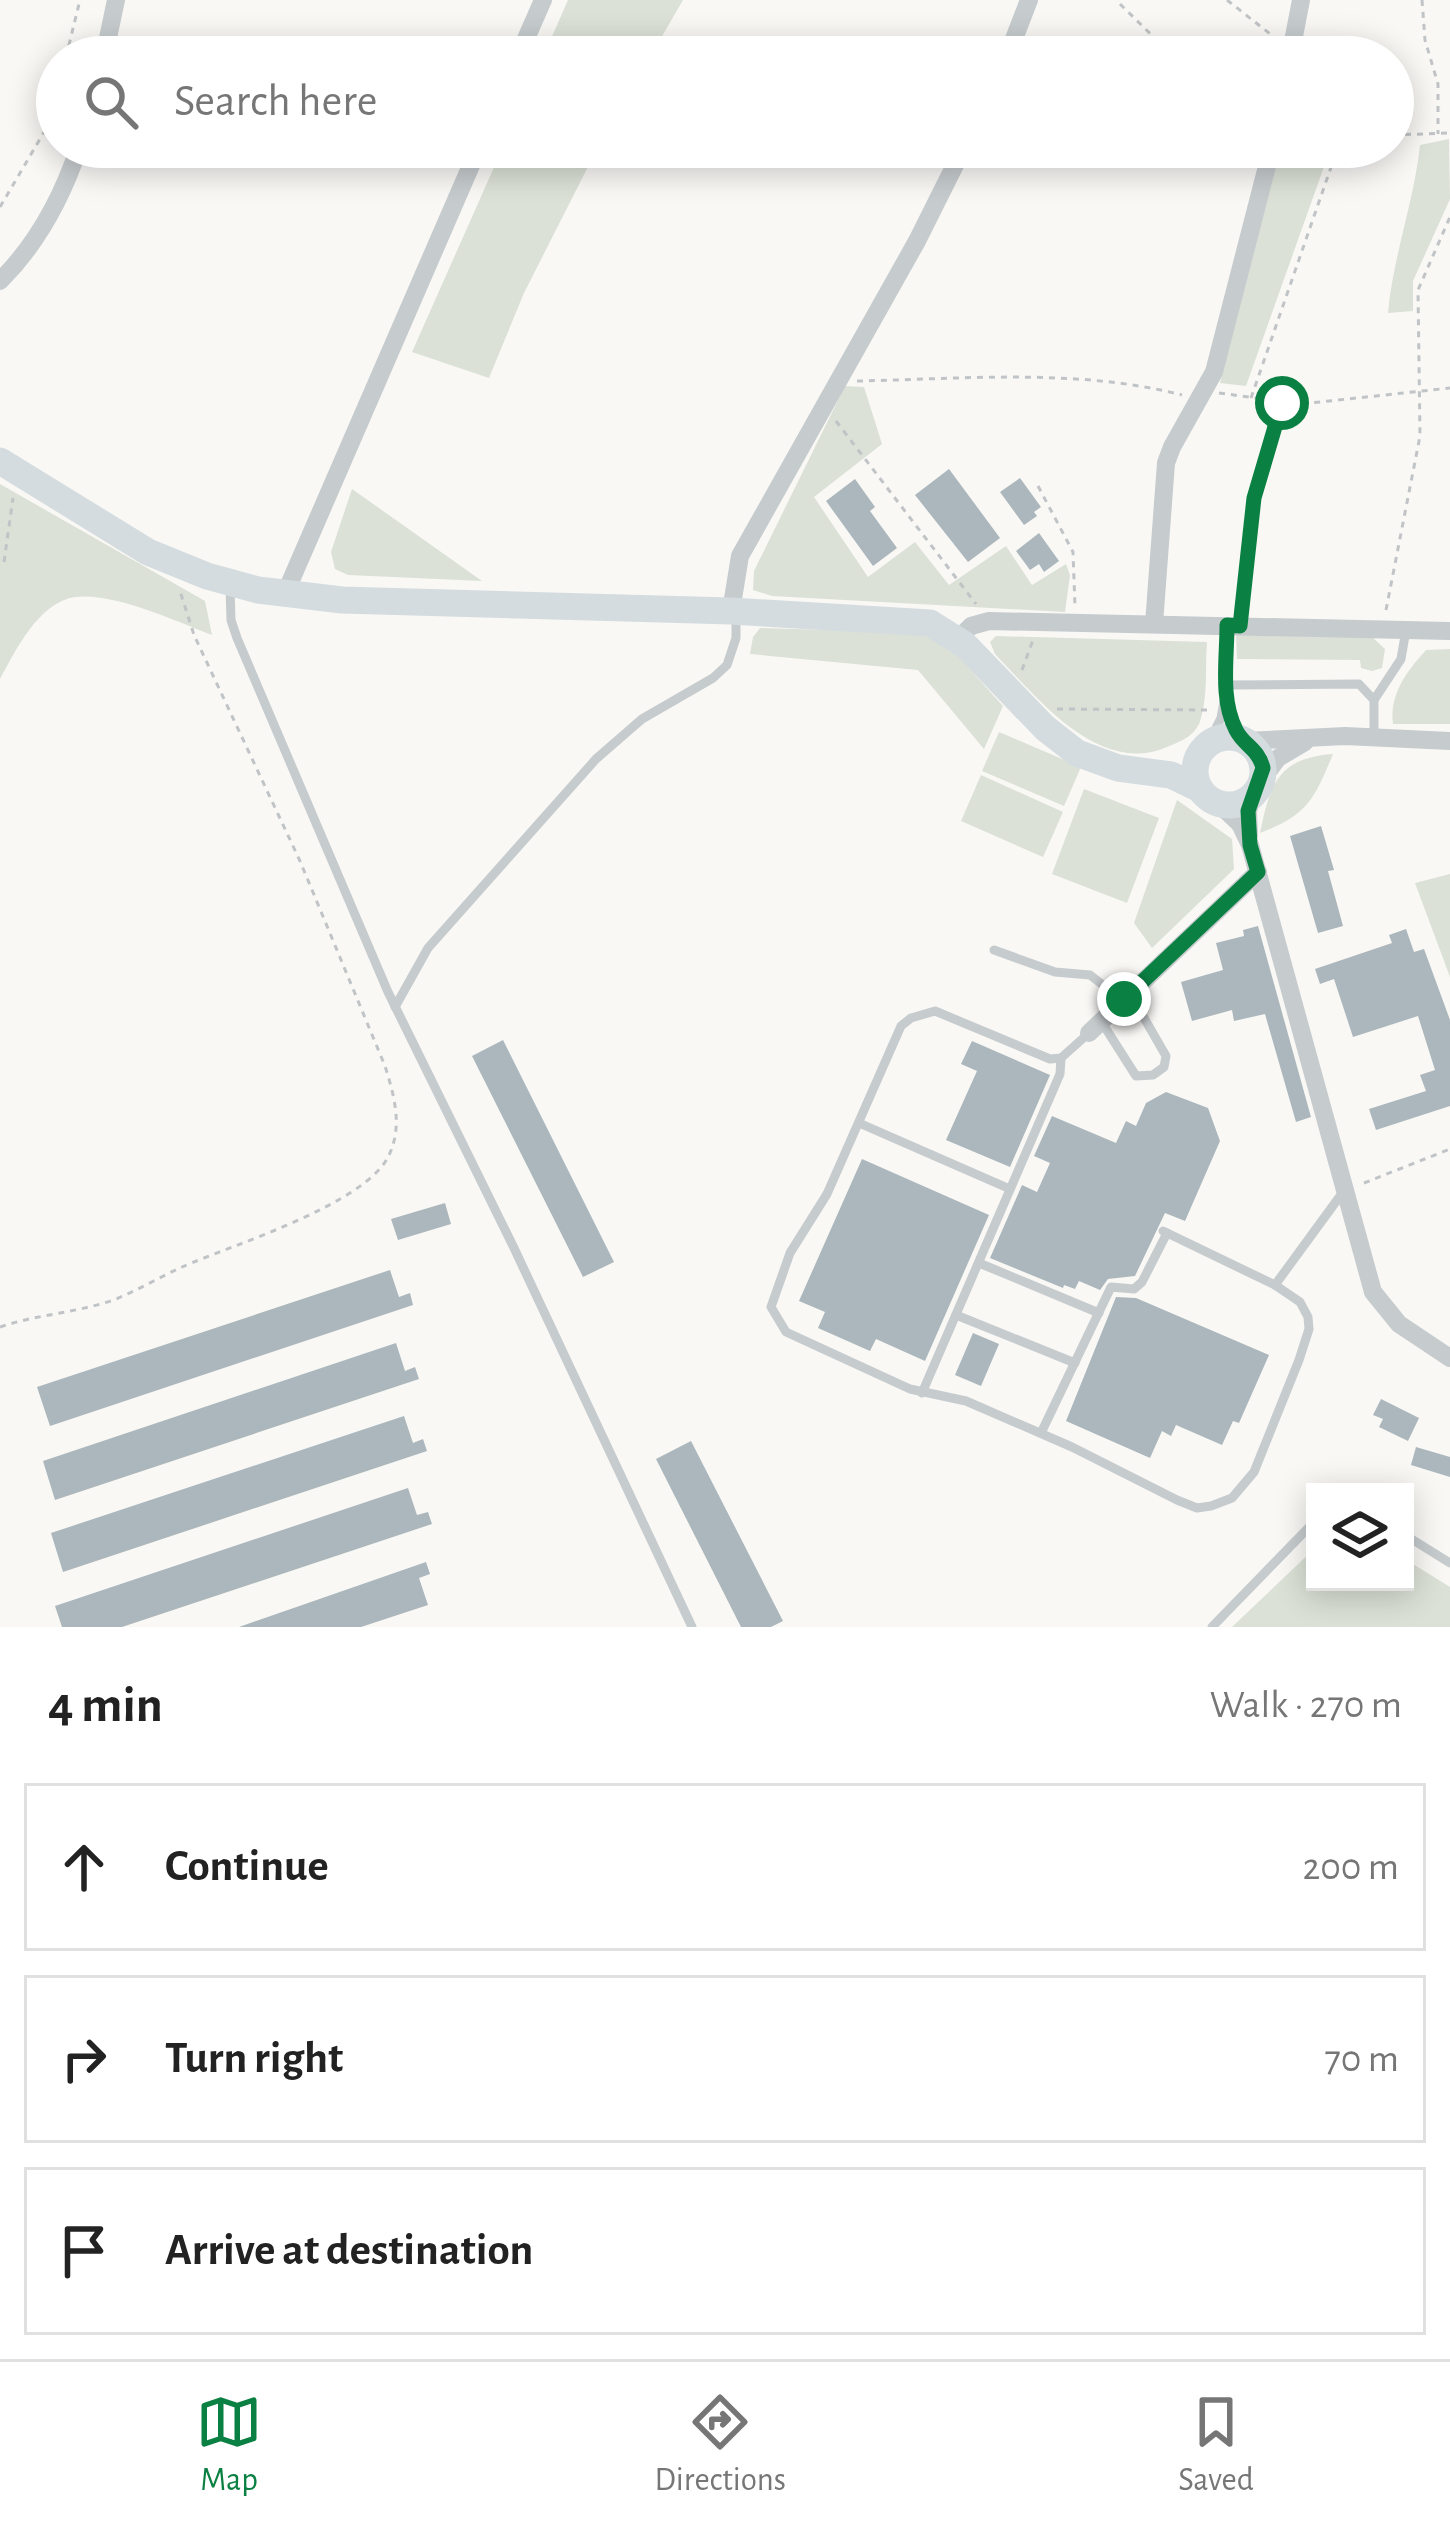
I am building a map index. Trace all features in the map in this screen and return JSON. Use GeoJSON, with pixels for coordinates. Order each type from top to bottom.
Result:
{"type":"FeatureCollection","features":[{"type":"Feature","properties":{"kind":"main road"},"geometry":{"type":"LineString","coordinates":[[9,467],[101,526],[171,563],[229,582],[341,600],[914,619],[958,639],[1077,754],[1118,768],[1158,772],[1237,804],[1258,786],[1260,757],[1243,740],[1224,737],[1179,765],[1158,772]]}},
{"type":"Feature","properties":{"kind":"main road"},"geometry":{"type":"LineString","coordinates":[[1206,746],[1196,768],[1209,796]]}},
{"type":"Feature","properties":{"kind":"street"},"geometry":{"type":"LineString","coordinates":[[108,36],[116,0]]}},
{"type":"Feature","properties":{"kind":"street"},"geometry":{"type":"LineString","coordinates":[[527,36],[543,0]]}},
{"type":"Feature","properties":{"kind":"street"},"geometry":{"type":"LineString","coordinates":[[1015,36],[1029,0]]}},
{"type":"Feature","properties":{"kind":"street"},"geometry":{"type":"LineString","coordinates":[[1294,36],[1301,0]]}},
{"type":"Feature","properties":{"kind":"street"},"geometry":{"type":"LineString","coordinates":[[0,280],[26,255],[44,228],[70,168]]}},
{"type":"Feature","properties":{"kind":"street"},"geometry":{"type":"LineString","coordinates":[[285,594],[469,168]]}},
{"type":"Feature","properties":{"kind":"street"},"geometry":{"type":"LineString","coordinates":[[734,611],[740,556],[953,168]]}},
{"type":"Feature","properties":{"kind":"street"},"geometry":{"type":"LineString","coordinates":[[1154,624],[1166,463],[1203,395],[1228,328],[1267,168]]}},
{"type":"Feature","properties":{"kind":"street"},"geometry":{"type":"LineString","coordinates":[[958,639],[971,626],[989,621],[1450,631]]}},
{"type":"Feature","properties":{"kind":"street"},"geometry":{"type":"LineString","coordinates":[[1243,740],[1374,736],[1450,741]]}},
{"type":"Feature","properties":{"kind":"street"},"geometry":{"type":"LineString","coordinates":[[1250,845],[1248,811],[1258,786],[1278,758],[1315,737]]}},
{"type":"Feature","properties":{"kind":"street"},"geometry":{"type":"LineString","coordinates":[[1209,796],[1240,824],[1250,845],[1373,1292],[1399,1324],[1450,1358]]}},
{"type":"Feature","properties":{"kind":"street"},"geometry":{"type":"LineString","coordinates":[[1095,1027],[1258,872]]}},
{"type":"Feature","properties":{"kind":"lane"},"geometry":{"type":"LineString","coordinates":[[229,582],[237,638],[395,1007],[692,1627]]}},
{"type":"Feature","properties":{"kind":"lane"},"geometry":{"type":"LineString","coordinates":[[395,1007],[428,948],[596,759],[642,719],[727,665],[736,638],[734,611]]}},
{"type":"Feature","properties":{"kind":"lane"},"geometry":{"type":"LineString","coordinates":[[1374,700],[1401,659],[1406,630]]}},
{"type":"Feature","properties":{"kind":"lane"},"geometry":{"type":"LineString","coordinates":[[1206,746],[1225,705],[1227,685],[1359,684],[1374,700],[1374,736]]}},
{"type":"Feature","properties":{"kind":"lane"},"geometry":{"type":"LineString","coordinates":[[1225,705],[1243,740]]}},
{"type":"Feature","properties":{"kind":"lane"},"geometry":{"type":"LineString","coordinates":[[994,950],[1055,972],[1083,971],[1124,999],[1143,1016],[1166,1056],[1164,1067],[1153,1075],[1136,1076],[1095,1027],[1061,1058],[1050,1059],[950,1015],[924,1013],[901,1026],[827,1194],[790,1253],[771,1307],[775,1318],[798,1340],[922,1393],[965,1401],[1198,1508],[1232,1498],[1254,1472],[1309,1329],[1300,1303],[1275,1285],[1165,1232],[1142,1282],[1134,1289],[1111,1287],[1041,1433]]}},
{"type":"Feature","properties":{"kind":"lane"},"geometry":{"type":"LineString","coordinates":[[922,1393],[1060,1074],[1061,1058]]}},
{"type":"Feature","properties":{"kind":"lane"},"geometry":{"type":"LineString","coordinates":[[859,1123],[1010,1189]]}},
{"type":"Feature","properties":{"kind":"lane"},"geometry":{"type":"LineString","coordinates":[[1275,1285],[1345,1189]]}},
{"type":"Feature","properties":{"kind":"lane"},"geometry":{"type":"LineString","coordinates":[[979,1263],[1099,1313]]}},
{"type":"Feature","properties":{"kind":"lane"},"geometry":{"type":"LineString","coordinates":[[956,1315],[1075,1363]]}},
{"type":"Feature","properties":{"kind":"lane"},"geometry":{"type":"LineString","coordinates":[[1211,1627],[1306,1530]]}},
{"type":"Feature","properties":{"kind":"lane"},"geometry":{"type":"LineString","coordinates":[[1414,1541],[1450,1563]]}},
{"type":"Feature","properties":{"kind":"path"},"geometry":{"type":"LineString","coordinates":[[71,36],[80,0]]}},
{"type":"Feature","properties":{"kind":"path"},"geometry":{"type":"LineString","coordinates":[[1227,0],[1272,36]]}},
{"type":"Feature","properties":{"kind":"path"},"geometry":{"type":"LineString","coordinates":[[1422,0],[1424,40],[1438,84],[1438,134]]}},
{"type":"Feature","properties":{"kind":"path"},"geometry":{"type":"LineString","coordinates":[[1120,4],[1153,36]]}},
{"type":"Feature","properties":{"kind":"path"},"geometry":{"type":"LineString","coordinates":[[1414,135],[1450,133]]}},
{"type":"Feature","properties":{"kind":"path"},"geometry":{"type":"LineString","coordinates":[[0,207],[36,146]]}},
{"type":"Feature","properties":{"kind":"path"},"geometry":{"type":"LineString","coordinates":[[1251,398],[1332,168]]}},
{"type":"Feature","properties":{"kind":"path"},"geometry":{"type":"LineString","coordinates":[[1382,629],[1420,436],[1418,290],[1450,218]]}},
{"type":"Feature","properties":{"kind":"path"},"geometry":{"type":"LineString","coordinates":[[838,382],[1078,379],[1282,403],[1450,388]]}},
{"type":"Feature","properties":{"kind":"path"},"geometry":{"type":"LineString","coordinates":[[1227,685],[1254,498],[1282,403]]}},
{"type":"Feature","properties":{"kind":"path"},"geometry":{"type":"LineString","coordinates":[[824,405],[989,621]]}},
{"type":"Feature","properties":{"kind":"path"},"geometry":{"type":"LineString","coordinates":[[4,562],[9,467]]}},
{"type":"Feature","properties":{"kind":"path"},"geometry":{"type":"LineString","coordinates":[[1038,486],[1072,552],[1074,622]]}},
{"type":"Feature","properties":{"kind":"path"},"geometry":{"type":"LineString","coordinates":[[0,1327],[116,1299],[303,1218],[355,1190],[379,1170],[390,1155],[397,1130],[396,1101],[385,1066],[300,861],[194,635],[171,563]]}},
{"type":"Feature","properties":{"kind":"path"},"geometry":{"type":"LineString","coordinates":[[1040,622],[1022,704],[1055,709],[1225,705]]}},
{"type":"Feature","properties":{"kind":"path"},"geometry":{"type":"LineString","coordinates":[[1345,1189],[1450,1149]]}},
{"type":"Feature","properties":{"kind":"shaded area"},"geometry":{"type":"Polygon","coordinates":[[[568,0],[683,0],[662,36],[552,36],[568,0]]]}},
{"type":"Feature","properties":{"kind":"shaded area"},"geometry":{"type":"Polygon","coordinates":[[[1449,139],[1450,199],[1413,281],[1413,311],[1388,313],[1420,145],[1449,139]]]}},
{"type":"Feature","properties":{"kind":"shaded area"},"geometry":{"type":"Polygon","coordinates":[[[494,168],[587,168],[524,293],[489,378],[412,352],[494,168]]]}},
{"type":"Feature","properties":{"kind":"shaded area"},"geometry":{"type":"Polygon","coordinates":[[[1276,168],[1324,168],[1246,386],[1220,383],[1276,168]]]}},
{"type":"Feature","properties":{"kind":"shaded area"},"geometry":{"type":"Polygon","coordinates":[[[845,386],[864,387],[882,444],[814,497],[868,577],[915,542],[949,585],[1006,546],[1032,585],[1066,564],[1070,575],[1065,612],[772,596],[753,590],[754,571],[845,386]]]}},
{"type":"Feature","properties":{"kind":"shaded area"},"geometry":{"type":"Polygon","coordinates":[[[0,484],[205,601],[212,635],[126,603],[75,597],[39,618],[0,679],[0,484]]]}},
{"type":"Feature","properties":{"kind":"shaded area"},"geometry":{"type":"Polygon","coordinates":[[[352,489],[482,581],[348,575],[335,569],[331,552],[352,489]]]}},
{"type":"Feature","properties":{"kind":"shaded area"},"geometry":{"type":"Polygon","coordinates":[[[760,628],[929,633],[948,645],[1003,706],[984,749],[918,670],[750,654],[760,628]]]}},
{"type":"Feature","properties":{"kind":"shaded area"},"geometry":{"type":"Polygon","coordinates":[[[1236,635],[1371,636],[1385,649],[1382,668],[1361,668],[1360,660],[1237,659],[1236,635]]]}},
{"type":"Feature","properties":{"kind":"shaded area"},"geometry":{"type":"Polygon","coordinates":[[[996,636],[1207,642],[1205,700],[1199,724],[1183,740],[1141,753],[1093,742],[1049,710],[995,654],[990,642],[996,636]]]}},
{"type":"Feature","properties":{"kind":"shaded area"},"geometry":{"type":"Polygon","coordinates":[[[1450,649],[1450,724],[1393,724],[1396,694],[1412,667],[1426,650],[1450,649]]]}},
{"type":"Feature","properties":{"kind":"shaded area"},"geometry":{"type":"Polygon","coordinates":[[[999,732],[1081,767],[1064,806],[982,771],[999,732]]]}},
{"type":"Feature","properties":{"kind":"shaded area"},"geometry":{"type":"Polygon","coordinates":[[[1333,754],[1307,804],[1289,820],[1260,833],[1273,788],[1288,768],[1333,754]]]}},
{"type":"Feature","properties":{"kind":"shaded area"},"geometry":{"type":"Polygon","coordinates":[[[981,775],[1063,812],[1043,857],[961,821],[981,775]]]}},
{"type":"Feature","properties":{"kind":"shaded area"},"geometry":{"type":"Polygon","coordinates":[[[1084,789],[1159,818],[1127,903],[1052,874],[1084,789]]]}},
{"type":"Feature","properties":{"kind":"shaded area"},"geometry":{"type":"Polygon","coordinates":[[[1177,800],[1232,839],[1234,869],[1152,948],[1134,923],[1177,800]]]}},
{"type":"Feature","properties":{"kind":"shaded area"},"geometry":{"type":"Polygon","coordinates":[[[1450,874],[1450,977],[1415,883],[1450,874]]]}},
{"type":"Feature","properties":{"kind":"shaded area"},"geometry":{"type":"Polygon","coordinates":[[[1306,1557],[1306,1591],[1414,1591],[1414,1565],[1450,1587],[1450,1627],[1232,1627],[1306,1557]]]}},
{"type":"Feature","properties":{"kind":"building"},"geometry":{"type":"Polygon","coordinates":[[[949,469],[1000,538],[968,562],[915,495],[949,469]]]}},
{"type":"Feature","properties":{"kind":"building"},"geometry":{"type":"Polygon","coordinates":[[[1020,478],[1041,507],[1024,525],[1000,492],[1020,478]]]}},
{"type":"Feature","properties":{"kind":"building"},"geometry":{"type":"Polygon","coordinates":[[[855,479],[875,507],[870,511],[897,548],[873,566],[826,501],[855,479]]]}},
{"type":"Feature","properties":{"kind":"building"},"geometry":{"type":"Polygon","coordinates":[[[1039,533],[1059,561],[1044,572],[1039,564],[1030,570],[1016,551],[1039,533]]]}},
{"type":"Feature","properties":{"kind":"building"},"geometry":{"type":"Polygon","coordinates":[[[1321,826],[1343,926],[1318,933],[1290,836],[1321,826]]]}},
{"type":"Feature","properties":{"kind":"building"},"geometry":{"type":"Polygon","coordinates":[[[1258,926],[1311,1117],[1296,1122],[1265,1014],[1234,1021],[1232,1010],[1192,1021],[1181,982],[1223,970],[1216,943],[1244,936],[1243,930],[1258,926]]]}},
{"type":"Feature","properties":{"kind":"building"},"geometry":{"type":"Polygon","coordinates":[[[1406,929],[1414,952],[1424,949],[1450,1020],[1450,1106],[1376,1130],[1369,1109],[1426,1091],[1420,1075],[1435,1070],[1418,1016],[1353,1037],[1334,979],[1320,984],[1315,969],[1392,943],[1389,935],[1406,929]]]}},
{"type":"Feature","properties":{"kind":"building"},"geometry":{"type":"Polygon","coordinates":[[[503,1040],[614,1262],[583,1277],[472,1056],[503,1040]]]}},
{"type":"Feature","properties":{"kind":"building"},"geometry":{"type":"Polygon","coordinates":[[[972,1041],[1050,1075],[1010,1167],[946,1140],[977,1071],[961,1064],[972,1041]]]}},
{"type":"Feature","properties":{"kind":"building"},"geometry":{"type":"Polygon","coordinates":[[[1166,1092],[1208,1108],[1220,1141],[1185,1221],[1165,1213],[1135,1276],[1108,1279],[1100,1290],[1079,1281],[1075,1289],[1063,1288],[990,1258],[1022,1185],[1037,1192],[1050,1163],[1034,1156],[1052,1116],[1116,1143],[1126,1121],[1136,1126],[1146,1103],[1166,1092]]]}},
{"type":"Feature","properties":{"kind":"building"},"geometry":{"type":"Polygon","coordinates":[[[862,1159],[989,1215],[925,1361],[876,1339],[870,1351],[818,1328],[825,1312],[799,1301],[862,1159]]]}},
{"type":"Feature","properties":{"kind":"building"},"geometry":{"type":"Polygon","coordinates":[[[445,1203],[451,1224],[398,1240],[391,1219],[445,1203]]]}},
{"type":"Feature","properties":{"kind":"building"},"geometry":{"type":"Polygon","coordinates":[[[390,1270],[399,1297],[410,1293],[413,1305],[50,1426],[37,1387],[390,1270]]]}},
{"type":"Feature","properties":{"kind":"building"},"geometry":{"type":"Polygon","coordinates":[[[1116,1297],[1136,1298],[1269,1355],[1239,1423],[1233,1421],[1222,1445],[1176,1425],[1171,1436],[1162,1431],[1150,1458],[1066,1421],[1116,1297]]]}},
{"type":"Feature","properties":{"kind":"building"},"geometry":{"type":"Polygon","coordinates":[[[973,1333],[999,1344],[981,1386],[955,1375],[973,1333]]]}},
{"type":"Feature","properties":{"kind":"building"},"geometry":{"type":"Polygon","coordinates":[[[396,1343],[405,1371],[415,1367],[419,1379],[55,1500],[43,1461],[396,1343]]]}},
{"type":"Feature","properties":{"kind":"building"},"geometry":{"type":"Polygon","coordinates":[[[1381,1399],[1419,1418],[1408,1441],[1379,1427],[1383,1419],[1373,1415],[1381,1399]]]}},
{"type":"Feature","properties":{"kind":"building"},"geometry":{"type":"Polygon","coordinates":[[[404,1416],[413,1443],[423,1439],[427,1451],[63,1572],[51,1533],[404,1416]]]}},
{"type":"Feature","properties":{"kind":"building"},"geometry":{"type":"Polygon","coordinates":[[[691,1441],[783,1621],[771,1627],[741,1627],[656,1459],[691,1441]]]}},
{"type":"Feature","properties":{"kind":"building"},"geometry":{"type":"Polygon","coordinates":[[[1416,1447],[1450,1457],[1450,1477],[1411,1465],[1416,1447]]]}},
{"type":"Feature","properties":{"kind":"building"},"geometry":{"type":"Polygon","coordinates":[[[408,1488],[417,1515],[428,1512],[432,1524],[122,1627],[62,1627],[55,1606],[408,1488]]]}},
{"type":"Feature","properties":{"kind":"building"},"geometry":{"type":"Polygon","coordinates":[[[426,1562],[430,1574],[419,1578],[428,1605],[361,1627],[239,1627],[426,1562]]]}},
{"type":"Feature","properties":{"kind":"route"},"geometry":{"type":"LineString","coordinates":[[1124,999],[1258,872],[1248,811],[1263,768],[1254,748],[1240,739],[1229,714],[1227,625],[1240,626],[1254,498],[1282,403]]}}]}
